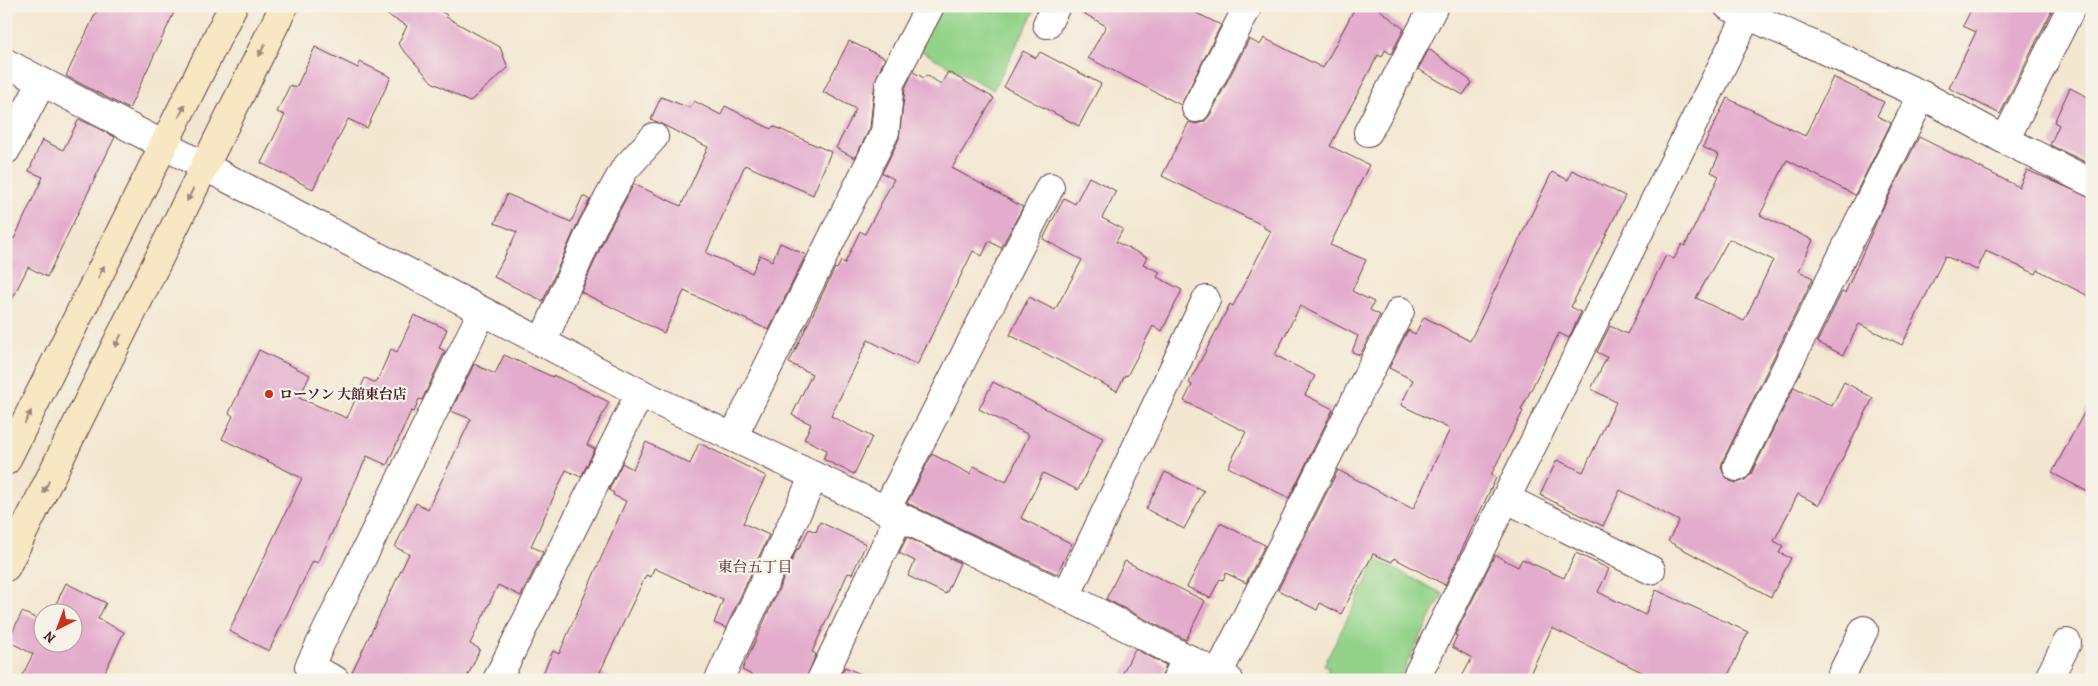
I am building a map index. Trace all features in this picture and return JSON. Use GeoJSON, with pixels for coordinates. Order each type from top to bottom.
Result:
{"type":"FeatureCollection","features":[{"type":"Feature","properties":{"kind":"street"},"geometry":{"type":"LineString","coordinates":[[6,461],[165,145],[232,6]]}},
{"type":"Feature","properties":{"kind":"street"},"geometry":{"type":"LineString","coordinates":[[6,567],[284,6]]}},
{"type":"Feature","properties":{"kind":"street"},"geometry":{"type":"LineString","coordinates":[[733,437],[885,132],[890,83],[930,6]]}},
{"type":"Feature","properties":{"kind":"street"},"geometry":{"type":"LineString","coordinates":[[1196,108],[1248,6]]}},
{"type":"Feature","properties":{"kind":"street"},"geometry":{"type":"LineString","coordinates":[[1368,132],[1434,6]]}},
{"type":"Feature","properties":{"kind":"street"},"geometry":{"type":"LineString","coordinates":[[2005,140],[2072,6]]}},
{"type":"Feature","properties":{"kind":"street"},"geometry":{"type":"LineString","coordinates":[[1415,680],[1507,499],[1742,10],[1922,95],[2005,140],[2092,183]]}},
{"type":"Feature","properties":{"kind":"street"},"geometry":{"type":"LineString","coordinates":[[6,64],[640,393],[1066,596],[1181,669],[1223,677],[1400,310]]}},
{"type":"Feature","properties":{"kind":"street"},"geometry":{"type":"LineString","coordinates":[[6,150],[42,82]]}},
{"type":"Feature","properties":{"kind":"street"},"geometry":{"type":"LineString","coordinates":[[1737,467],[1922,95]]}},
{"type":"Feature","properties":{"kind":"street"},"geometry":{"type":"LineString","coordinates":[[542,343],[593,226],[624,170],[654,138]]}},
{"type":"Feature","properties":{"kind":"street"},"geometry":{"type":"LineString","coordinates":[[821,680],[892,513],[1050,187]]}},
{"type":"Feature","properties":{"kind":"street"},"geometry":{"type":"LineString","coordinates":[[1066,596],[1206,300]]}},
{"type":"Feature","properties":{"kind":"street"},"geometry":{"type":"LineString","coordinates":[[335,680],[309,667],[482,312]]}},
{"type":"Feature","properties":{"kind":"street"},"geometry":{"type":"LineString","coordinates":[[497,680],[640,393]]}},
{"type":"Feature","properties":{"kind":"street"},"geometry":{"type":"LineString","coordinates":[[719,680],[814,476]]}},
{"type":"Feature","properties":{"kind":"street"},"geometry":{"type":"LineString","coordinates":[[1507,499],[1651,570]]}},
{"type":"Feature","properties":{"kind":"street"},"geometry":{"type":"LineString","coordinates":[[1839,680],[1864,630]]}},
{"type":"Feature","properties":{"kind":"street"},"geometry":{"type":"LineString","coordinates":[[2048,680],[2066,643]]}},
{"type":"Feature","properties":{"kind":"green space"},"geometry":{"type":"Polygon","coordinates":[[[938,6],[1037,6],[993,90],[916,48],[938,6]]]}},
{"type":"Feature","properties":{"kind":"green space"},"geometry":{"type":"Polygon","coordinates":[[[1377,560],[1443,594],[1398,680],[1323,680],[1329,668],[1324,665],[1377,560]]]}},
{"type":"Feature","properties":{"kind":"building"},"geometry":{"type":"Polygon","coordinates":[[[99,6],[177,6],[129,109],[66,76],[99,6]]]}},
{"type":"Feature","properties":{"kind":"building"},"geometry":{"type":"Polygon","coordinates":[[[372,6],[432,6],[447,15],[446,17],[500,47],[508,68],[469,102],[432,82],[398,44],[407,26],[372,6]]]}},
{"type":"Feature","properties":{"kind":"building"},"geometry":{"type":"Polygon","coordinates":[[[1071,6],[1182,6],[1221,25],[1181,105],[1088,58],[1106,26],[1071,6]]]}},
{"type":"Feature","properties":{"kind":"building"},"geometry":{"type":"Polygon","coordinates":[[[1356,6],[1375,6],[1404,29],[1391,54],[1385,50],[1382,57],[1378,55],[1330,146],[1369,165],[1330,245],[1366,260],[1352,291],[1374,302],[1370,310],[1380,315],[1360,355],[1352,352],[1358,336],[1300,306],[1275,355],[1315,376],[1305,395],[1333,409],[1289,498],[1228,467],[1246,432],[1184,401],[1192,385],[1189,383],[1230,304],[1233,306],[1271,231],[1162,176],[1189,122],[1197,124],[1205,121],[1210,115],[1249,39],[1260,45],[1264,38],[1323,68],[1356,6]]]}},
{"type":"Feature","properties":{"kind":"building"},"geometry":{"type":"Polygon","coordinates":[[[1973,6],[2054,6],[2000,114],[1949,88],[1976,32],[1963,26],[1973,6]]]}},
{"type":"Feature","properties":{"kind":"building"},"geometry":{"type":"Polygon","coordinates":[[[849,41],[885,58],[875,81],[870,128],[855,158],[836,148],[856,109],[823,92],[849,41]]]}},
{"type":"Feature","properties":{"kind":"building"},"geometry":{"type":"Polygon","coordinates":[[[315,47],[358,68],[360,62],[391,77],[367,128],[348,119],[313,189],[261,163],[285,115],[277,112],[290,85],[296,88],[315,47]]]}},
{"type":"Feature","properties":{"kind":"building"},"geometry":{"type":"Polygon","coordinates":[[[1429,49],[1472,82],[1463,95],[1418,69],[1429,49]]]}},
{"type":"Feature","properties":{"kind":"building"},"geometry":{"type":"Polygon","coordinates":[[[1023,51],[1036,58],[1040,52],[1101,84],[1079,126],[1004,87],[1023,51]]]}},
{"type":"Feature","properties":{"kind":"building"},"geometry":{"type":"Polygon","coordinates":[[[913,72],[924,78],[926,75],[941,84],[948,72],[994,98],[952,168],[1023,207],[1001,248],[989,241],[982,256],[973,251],[917,365],[868,340],[831,416],[872,437],[854,474],[823,459],[827,450],[804,439],[811,424],[792,415],[812,374],[789,363],[835,268],[837,269],[841,261],[845,263],[860,231],[865,234],[894,179],[882,173],[899,139],[905,88],[913,72]]]}},
{"type":"Feature","properties":{"kind":"building"},"geometry":{"type":"Polygon","coordinates":[[[1833,77],[1884,102],[1877,116],[1891,123],[1855,195],[1787,160],[1760,215],[1813,240],[1799,271],[1813,278],[1723,460],[1721,467],[1724,475],[1730,481],[1737,483],[1745,480],[1751,474],[1794,387],[1832,406],[1844,382],[1873,398],[1819,505],[1798,494],[1774,541],[1783,546],[1779,553],[1791,558],[1771,597],[1668,541],[1679,521],[1620,490],[1603,526],[1540,495],[1557,460],[1583,472],[1616,402],[1591,389],[1607,357],[1597,352],[1610,326],[1627,334],[1666,255],[1674,259],[1682,244],[1685,246],[1719,176],[1711,172],[1719,155],[1703,147],[1727,98],[1805,136],[1833,77]],[[1729,239],[1696,298],[1744,321],[1773,260],[1729,239]]]}},
{"type":"Feature","properties":{"kind":"building"},"geometry":{"type":"Polygon","coordinates":[[[2070,88],[2092,99],[2092,165],[2050,145],[2059,125],[2054,122],[2070,88]]]}},
{"type":"Feature","properties":{"kind":"building"},"geometry":{"type":"Polygon","coordinates":[[[661,97],[690,108],[694,101],[721,115],[725,106],[771,129],[773,126],[831,152],[813,195],[745,165],[706,253],[752,273],[760,255],[772,261],[780,243],[806,255],[769,330],[684,291],[664,333],[581,292],[607,233],[634,184],[681,206],[708,147],[651,119],[661,97]]]}},
{"type":"Feature","properties":{"kind":"building"},"geometry":{"type":"Polygon","coordinates":[[[79,119],[115,137],[47,277],[28,267],[6,312],[6,235],[14,239],[43,177],[29,171],[42,140],[63,150],[79,119]]]}},
{"type":"Feature","properties":{"kind":"building"},"geometry":{"type":"Polygon","coordinates":[[[1919,137],[2019,187],[2027,170],[2092,198],[2092,298],[2038,270],[2036,274],[1986,251],[1977,270],[1945,256],[1902,345],[1859,324],[1843,355],[1817,342],[1842,292],[1845,293],[1879,216],[1919,137]]]}},
{"type":"Feature","properties":{"kind":"building"},"geometry":{"type":"Polygon","coordinates":[[[1572,170],[1625,196],[1571,307],[1581,312],[1569,338],[1559,333],[1491,475],[1496,478],[1445,585],[1394,558],[1392,562],[1373,554],[1341,614],[1320,603],[1317,610],[1278,590],[1338,470],[1413,509],[1450,429],[1401,405],[1413,380],[1389,368],[1408,330],[1415,334],[1424,317],[1470,341],[1552,172],[1568,180],[1572,170]]]}},
{"type":"Feature","properties":{"kind":"building"},"geometry":{"type":"Polygon","coordinates":[[[1089,177],[1116,191],[1102,218],[1123,229],[1116,242],[1147,257],[1143,264],[1160,272],[1157,277],[1182,290],[1162,331],[1153,326],[1117,391],[1010,335],[1029,297],[1055,310],[1082,260],[1043,239],[1064,198],[1075,204],[1089,177]]]}},
{"type":"Feature","properties":{"kind":"building"},"geometry":{"type":"Polygon","coordinates":[[[507,194],[571,222],[583,196],[590,200],[579,220],[543,301],[494,277],[517,232],[495,223],[507,194]]]}},
{"type":"Feature","properties":{"kind":"building"},"geometry":{"type":"Polygon","coordinates":[[[414,315],[447,329],[439,348],[445,351],[422,400],[419,399],[414,412],[411,411],[387,465],[367,456],[318,563],[313,561],[269,651],[229,631],[302,478],[222,439],[233,416],[229,413],[259,350],[310,375],[299,398],[347,418],[365,378],[376,383],[391,349],[397,352],[414,315]]]}},
{"type":"Feature","properties":{"kind":"building"},"geometry":{"type":"Polygon","coordinates":[[[504,355],[553,377],[553,375],[609,402],[587,445],[595,449],[581,477],[566,470],[531,546],[543,552],[521,596],[498,585],[470,644],[480,649],[466,680],[351,680],[350,676],[409,554],[395,547],[416,503],[428,509],[471,419],[451,411],[474,364],[495,374],[504,355]]]}},
{"type":"Feature","properties":{"kind":"building"},"geometry":{"type":"Polygon","coordinates":[[[993,382],[1103,438],[1078,490],[1043,473],[1021,518],[1072,544],[1057,574],[907,503],[932,454],[970,474],[974,466],[1006,482],[1029,435],[979,409],[993,382]]]}},
{"type":"Feature","properties":{"kind":"building"},"geometry":{"type":"Polygon","coordinates":[[[2092,398],[2092,494],[2052,473],[2092,398]]]}},
{"type":"Feature","properties":{"kind":"building"},"geometry":{"type":"Polygon","coordinates":[[[646,442],[690,464],[699,443],[766,476],[743,523],[769,535],[726,628],[714,623],[723,600],[654,568],[651,577],[646,575],[600,672],[616,680],[540,680],[553,651],[559,654],[626,501],[613,495],[614,493],[609,490],[622,463],[633,469],[646,442]]]}},
{"type":"Feature","properties":{"kind":"building"},"geometry":{"type":"Polygon","coordinates":[[[1165,472],[1204,491],[1184,529],[1146,509],[1165,472]]]}},
{"type":"Feature","properties":{"kind":"building"},"geometry":{"type":"Polygon","coordinates":[[[820,522],[866,544],[852,574],[848,573],[812,652],[816,654],[806,680],[762,680],[742,670],[797,549],[799,549],[809,529],[816,532],[820,522]]]}},
{"type":"Feature","properties":{"kind":"building"},"geometry":{"type":"Polygon","coordinates":[[[1220,523],[1265,545],[1246,583],[1226,573],[1223,580],[1220,579],[1210,598],[1187,587],[1220,523]]]}},
{"type":"Feature","properties":{"kind":"building"},"geometry":{"type":"Polygon","coordinates":[[[907,537],[960,563],[946,594],[908,576],[915,561],[899,553],[907,537]]]}},
{"type":"Feature","properties":{"kind":"building"},"geometry":{"type":"Polygon","coordinates":[[[1576,553],[1609,569],[1598,592],[1645,615],[1656,590],[1748,632],[1726,680],[1658,680],[1552,628],[1527,680],[1460,680],[1472,658],[1452,647],[1457,636],[1455,635],[1495,555],[1518,567],[1522,559],[1564,578],[1576,553]]]}},
{"type":"Feature","properties":{"kind":"building"},"geometry":{"type":"Polygon","coordinates":[[[1125,561],[1205,601],[1186,640],[1106,599],[1125,561]]]}},
{"type":"Feature","properties":{"kind":"building"},"geometry":{"type":"Polygon","coordinates":[[[66,583],[106,603],[98,619],[124,632],[101,680],[20,680],[33,654],[82,654],[82,604],[56,604],[66,583]]]}},
{"type":"Feature","properties":{"kind":"building"},"geometry":{"type":"Polygon","coordinates":[[[22,612],[32,616],[32,653],[8,641],[22,612]]]}},
{"type":"Feature","properties":{"kind":"building"},"geometry":{"type":"Polygon","coordinates":[[[1135,649],[1166,665],[1161,680],[1119,680],[1135,649]]]}},
{"type":"Feature","properties":{"kind":"building"},"geometry":{"type":"Polygon","coordinates":[[[845,667],[874,680],[838,680],[845,667]]]}},
{"type":"Feature","properties":{"kind":"place","name":"ローソン 大館東台店"},"geometry":{"type":"Point","coordinates":[269,394]}},
{"type":"Feature","properties":{"kind":"district","name":"東台五丁目"},"geometry":{"type":"Point","coordinates":[755,567]}}]}
